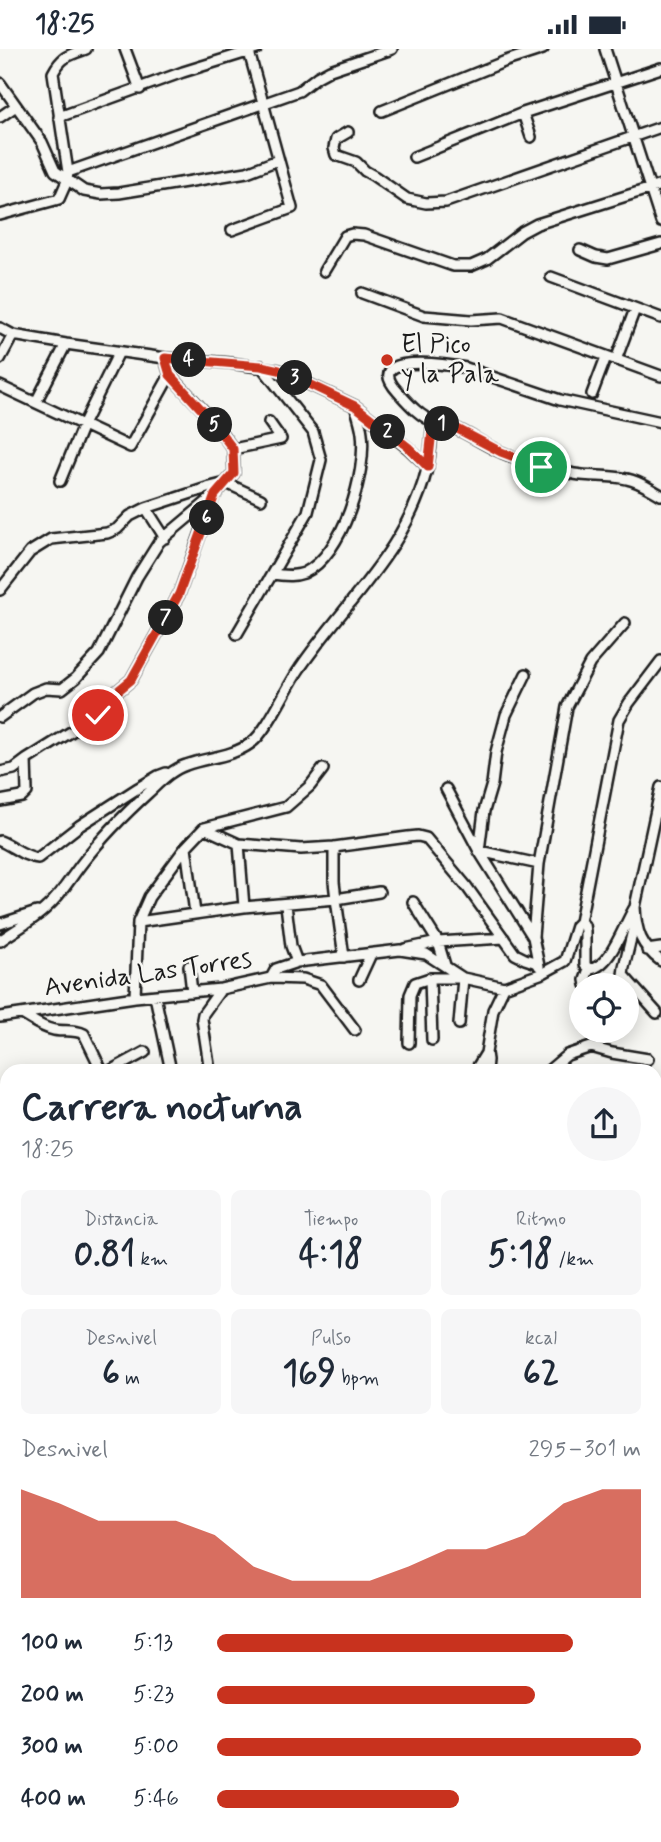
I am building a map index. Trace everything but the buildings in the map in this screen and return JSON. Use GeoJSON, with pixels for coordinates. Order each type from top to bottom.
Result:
{"type":"FeatureCollection","features":[{"type":"Feature","properties":{"kind":"street"},"geometry":{"type":"LineString","coordinates":[[0,215],[59,199],[68,176],[53,73],[58,62],[66,56],[86,49]]}},
{"type":"Feature","properties":{"kind":"street"},"geometry":{"type":"LineString","coordinates":[[125,49],[140,89]]}},
{"type":"Feature","properties":{"kind":"street"},"geometry":{"type":"LineString","coordinates":[[68,176],[299,91],[330,70],[392,49]]}},
{"type":"Feature","properties":{"kind":"street"},"geometry":{"type":"LineString","coordinates":[[502,49],[506,61]]}},
{"type":"Feature","properties":{"kind":"street"},"geometry":{"type":"LineString","coordinates":[[382,111],[542,49]]}},
{"type":"Feature","properties":{"kind":"street"},"geometry":{"type":"LineString","coordinates":[[605,49],[661,222]]}},
{"type":"Feature","properties":{"kind":"street"},"geometry":{"type":"LineString","coordinates":[[59,117],[183,72],[253,51],[292,208],[232,230]]}},
{"type":"Feature","properties":{"kind":"street"},"geometry":{"type":"LineString","coordinates":[[414,157],[523,113],[661,68]]}},
{"type":"Feature","properties":{"kind":"street"},"geometry":{"type":"LineString","coordinates":[[0,83],[41,142],[55,171],[68,176],[84,191],[119,193],[247,172],[278,160]]}},
{"type":"Feature","properties":{"kind":"street"},"geometry":{"type":"LineString","coordinates":[[0,117],[16,106]]}},
{"type":"Feature","properties":{"kind":"street"},"geometry":{"type":"LineString","coordinates":[[523,113],[531,137]]}},
{"type":"Feature","properties":{"kind":"street"},"geometry":{"type":"LineString","coordinates":[[348,132],[336,139],[336,155],[356,162],[407,199],[446,202],[661,127]]}},
{"type":"Feature","properties":{"kind":"street"},"geometry":{"type":"LineString","coordinates":[[324,271],[345,236],[352,234],[364,235],[453,266],[471,266],[487,259],[537,224],[661,185]]}},
{"type":"Feature","properties":{"kind":"street"},"geometry":{"type":"LineString","coordinates":[[580,250],[608,259],[661,244]]}},
{"type":"Feature","properties":{"kind":"street"},"geometry":{"type":"LineString","coordinates":[[551,277],[661,319]]}},
{"type":"Feature","properties":{"kind":"street"},"geometry":{"type":"LineString","coordinates":[[362,293],[424,316],[471,320],[502,318],[661,376]]}},
{"type":"Feature","properties":{"kind":"street"},"geometry":{"type":"LineString","coordinates":[[592,394],[635,309]]}},
{"type":"Feature","properties":{"kind":"street"},"geometry":{"type":"LineString","coordinates":[[0,328],[13,335],[119,352],[279,370],[355,406],[408,447],[428,467]]}},
{"type":"Feature","properties":{"kind":"street"},"geometry":{"type":"LineString","coordinates":[[0,359],[13,335]]}},
{"type":"Feature","properties":{"kind":"street"},"geometry":{"type":"LineString","coordinates":[[36,402],[66,344]]}},
{"type":"Feature","properties":{"kind":"street"},"geometry":{"type":"LineString","coordinates":[[60,481],[83,425],[119,352]]}},
{"type":"Feature","properties":{"kind":"street"},"geometry":{"type":"LineString","coordinates":[[0,717],[33,692],[46,688],[62,689],[76,678],[99,653],[137,577],[159,542],[215,495],[234,473],[233,449],[212,421],[170,375],[165,358]]}},
{"type":"Feature","properties":{"kind":"street"},"geometry":{"type":"LineString","coordinates":[[661,422],[560,400],[450,365],[407,363],[393,368],[390,372],[395,389],[418,412],[433,422],[452,426],[501,452],[541,467],[581,475],[631,479],[661,495]]}},
{"type":"Feature","properties":{"kind":"street"},"geometry":{"type":"LineString","coordinates":[[237,634],[308,512],[321,460],[313,432],[261,366]]}},
{"type":"Feature","properties":{"kind":"street"},"geometry":{"type":"LineString","coordinates":[[0,386],[130,447],[170,375]]}},
{"type":"Feature","properties":{"kind":"street"},"geometry":{"type":"LineString","coordinates":[[272,574],[291,576],[304,573],[318,564],[332,548],[341,531],[358,482],[362,456],[362,433],[355,406]]}},
{"type":"Feature","properties":{"kind":"street"},"geometry":{"type":"LineString","coordinates":[[233,449],[281,439],[269,422]]}},
{"type":"Feature","properties":{"kind":"street"},"geometry":{"type":"LineString","coordinates":[[0,841],[31,857],[38,857],[79,826],[158,776],[185,765],[238,751],[253,741],[303,663],[382,564],[397,541],[428,467],[433,422]]}},
{"type":"Feature","properties":{"kind":"street"},"geometry":{"type":"LineString","coordinates":[[0,590],[30,552],[51,539],[107,533],[146,508],[226,483],[261,499]]}},
{"type":"Feature","properties":{"kind":"street"},"geometry":{"type":"LineString","coordinates":[[0,772],[14,769],[98,715],[114,694],[131,680],[179,594],[215,495]]}},
{"type":"Feature","properties":{"kind":"street"},"geometry":{"type":"LineString","coordinates":[[146,508],[165,538]]}},
{"type":"Feature","properties":{"kind":"street"},"geometry":{"type":"LineString","coordinates":[[542,973],[537,963],[533,937],[540,865],[567,707],[590,663],[625,623]]}},
{"type":"Feature","properties":{"kind":"street"},"geometry":{"type":"LineString","coordinates":[[410,1044],[410,995],[415,982],[430,978],[463,978],[504,987],[565,961],[576,926],[580,922],[619,720],[661,661]]}},
{"type":"Feature","properties":{"kind":"street"},"geometry":{"type":"LineString","coordinates":[[479,851],[496,752],[506,715],[526,674]]}},
{"type":"Feature","properties":{"kind":"street"},"geometry":{"type":"LineString","coordinates":[[0,801],[22,797],[27,792],[26,759]]}},
{"type":"Feature","properties":{"kind":"street"},"geometry":{"type":"LineString","coordinates":[[135,997],[138,922],[149,897],[186,847],[204,828],[286,807],[310,786],[323,769]]}},
{"type":"Feature","properties":{"kind":"street"},"geometry":{"type":"LineString","coordinates":[[0,941],[45,909],[61,893],[110,829],[171,772]]}},
{"type":"Feature","properties":{"kind":"street"},"geometry":{"type":"LineString","coordinates":[[657,1013],[624,975],[624,967],[661,787]]}},
{"type":"Feature","properties":{"kind":"street"},"geometry":{"type":"LineString","coordinates":[[446,789],[479,851],[533,937]]}},
{"type":"Feature","properties":{"kind":"street"},"geometry":{"type":"LineString","coordinates":[[204,828],[239,844],[301,849],[418,836],[426,838],[467,887],[514,954],[537,963]]}},
{"type":"Feature","properties":{"kind":"street"},"geometry":{"type":"LineString","coordinates":[[239,844],[244,907]]}},
{"type":"Feature","properties":{"kind":"street"},"geometry":{"type":"LineString","coordinates":[[186,847],[195,913]]}},
{"type":"Feature","properties":{"kind":"street"},"geometry":{"type":"LineString","coordinates":[[334,847],[334,882],[344,957]]}},
{"type":"Feature","properties":{"kind":"street"},"geometry":{"type":"LineString","coordinates":[[479,851],[540,865]]}},
{"type":"Feature","properties":{"kind":"street"},"geometry":{"type":"LineString","coordinates":[[138,922],[379,892]]}},
{"type":"Feature","properties":{"kind":"street"},"geometry":{"type":"LineString","coordinates":[[413,902],[438,942],[445,965]]}},
{"type":"Feature","properties":{"kind":"street"},"geometry":{"type":"LineString","coordinates":[[285,905],[297,962]]}},
{"type":"Feature","properties":{"kind":"street"},"geometry":{"type":"LineString","coordinates":[[580,922],[585,931],[585,965],[589,969],[595,969],[617,943],[635,907]]}},
{"type":"Feature","properties":{"kind":"street"},"geometry":{"type":"LineString","coordinates":[[0,924],[45,909]]}},
{"type":"Feature","properties":{"kind":"street"},"geometry":{"type":"LineString","coordinates":[[635,921],[640,939],[647,950],[661,961]]}},
{"type":"Feature","properties":{"kind":"street"},"geometry":{"type":"LineString","coordinates":[[271,978],[276,969],[297,962],[400,950],[438,942],[504,938]]}},
{"type":"Feature","properties":{"kind":"street"},"geometry":{"type":"LineString","coordinates":[[647,950],[661,948]]}},
{"type":"Feature","properties":{"kind":"street"},"geometry":{"type":"LineString","coordinates":[[400,950],[426,954],[463,978]]}},
{"type":"Feature","properties":{"kind":"street"},"geometry":{"type":"LineString","coordinates":[[359,980],[371,954]]}},
{"type":"Feature","properties":{"kind":"street"},"geometry":{"type":"LineString","coordinates":[[189,966],[192,992]]}},
{"type":"Feature","properties":{"kind":"street"},"geometry":{"type":"LineString","coordinates":[[588,973],[589,969]]}},
{"type":"Feature","properties":{"kind":"street","name":"Avenida Las Torres"},"geometry":{"type":"LineString","coordinates":[[0,1017],[135,997],[221,989],[271,978],[303,979],[321,985],[355,1030]]}},
{"type":"Feature","properties":{"kind":"street"},"geometry":{"type":"LineString","coordinates":[[430,978],[432,1040]]}},
{"type":"Feature","properties":{"kind":"street"},"geometry":{"type":"LineString","coordinates":[[459,1024],[463,978]]}},
{"type":"Feature","properties":{"kind":"street"},"geometry":{"type":"LineString","coordinates":[[479,1064],[486,1053],[493,1010],[504,987]]}},
{"type":"Feature","properties":{"kind":"street"},"geometry":{"type":"LineString","coordinates":[[209,1064],[202,1019],[221,989]]}},
{"type":"Feature","properties":{"kind":"street"},"geometry":{"type":"LineString","coordinates":[[155,996],[170,1064]]}},
{"type":"Feature","properties":{"kind":"street"},"geometry":{"type":"LineString","coordinates":[[22,1013],[38,1025],[84,1034],[99,1064]]}},
{"type":"Feature","properties":{"kind":"street"},"geometry":{"type":"LineString","coordinates":[[557,1064],[568,1055],[591,1047],[648,1059]]}},
{"type":"Feature","properties":{"kind":"street"},"geometry":{"type":"LineString","coordinates":[[123,1064],[145,1052]]}},
{"type":"Feature","properties":{"kind":"street"},"geometry":{"type":"LineString","coordinates":[[486,1053],[487,1064]]}},
{"type":"Feature","properties":{"kind":"place","name":"El Pico y la Pala"},"geometry":{"type":"Point","coordinates":[387,360]}},
{"type":"Feature","properties":{"kind":"route"},"geometry":{"type":"LineString","coordinates":[[98,715],[114,694],[131,680],[179,594],[215,495],[234,473],[233,449],[212,421],[170,375],[165,358],[279,370],[355,406],[408,447],[428,467],[433,422],[452,426],[501,452],[541,467]]}}]}
